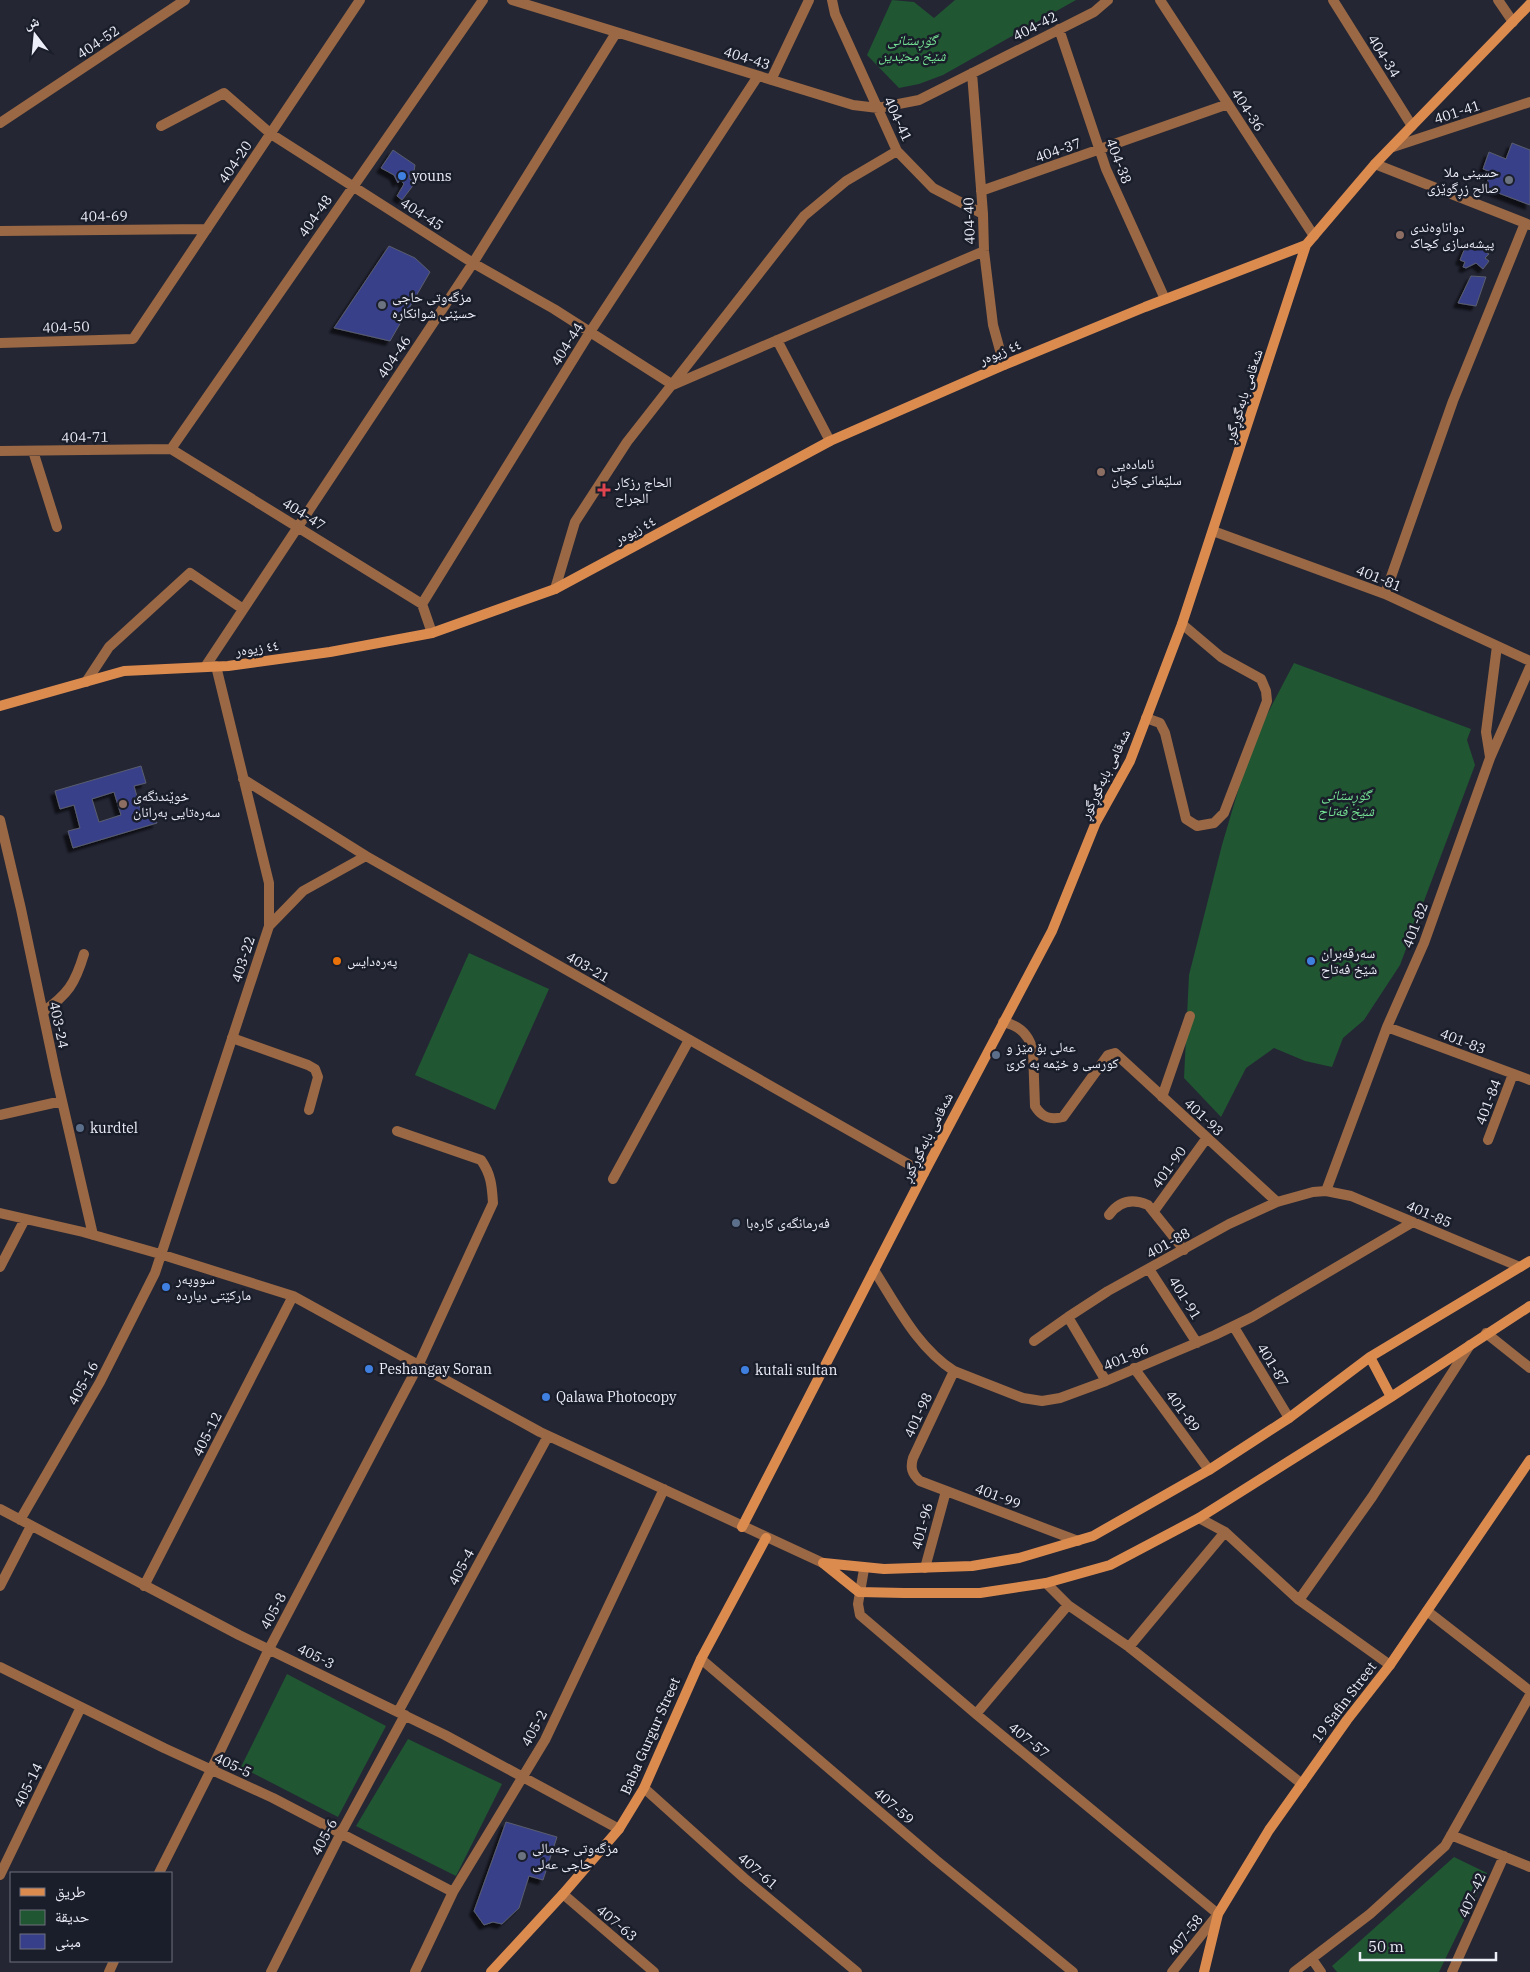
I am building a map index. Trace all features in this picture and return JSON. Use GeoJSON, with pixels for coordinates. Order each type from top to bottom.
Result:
{"type":"FeatureCollection","features":[{"type":"Feature","properties":{"kind":"street","name":"404-52"},"geometry":{"type":"LineString","coordinates":[[0,123],[185,0]]}},
{"type":"Feature","properties":{"kind":"street","name":"404-20"},"geometry":{"type":"LineString","coordinates":[[133,339],[360,0]]}},
{"type":"Feature","properties":{"kind":"street","name":"404-48"},"geometry":{"type":"LineString","coordinates":[[171,449],[483,0]]}},
{"type":"Feature","properties":{"kind":"street","name":"404-43"},"geometry":{"type":"LineString","coordinates":[[512,0],[853,105],[878,108],[919,100],[972,73]]}},
{"type":"Feature","properties":{"kind":"street"},"geometry":{"type":"LineString","coordinates":[[772,80],[809,0]]}},
{"type":"Feature","properties":{"kind":"street","name":"404-41"},"geometry":{"type":"LineString","coordinates":[[832,0],[835,14],[897,151],[933,188],[983,214]]}},
{"type":"Feature","properties":{"kind":"street","name":"404-42"},"geometry":{"type":"LineString","coordinates":[[972,73],[1094,12],[1108,0]]}},
{"type":"Feature","properties":{"kind":"street","name":"404-36"},"geometry":{"type":"LineString","coordinates":[[1160,0],[1314,236]]}},
{"type":"Feature","properties":{"kind":"street","name":"404-34"},"geometry":{"type":"LineString","coordinates":[[1332,0],[1412,126]]}},
{"type":"Feature","properties":{"kind":"street"},"geometry":{"type":"LineString","coordinates":[[1498,0],[1513,22]]}},
{"type":"Feature","properties":{"kind":"street","name":"شەقامی بابەگوڕگوڕ"},"geometry":{"type":"LineString","coordinates":[[742,1527],[924,1173],[1052,931],[1096,822],[1130,761],[1182,624],[1306,245],[1375,164],[1530,4]]}},
{"type":"Feature","properties":{"kind":"street","name":"404-38"},"geometry":{"type":"LineString","coordinates":[[1059,29],[1106,169],[1165,299]]}},
{"type":"Feature","properties":{"kind":"street","name":"404-46"},"geometry":{"type":"LineString","coordinates":[[210,666],[243,609],[473,263],[616,32]]}},
{"type":"Feature","properties":{"kind":"street","name":"404-40"},"geometry":{"type":"LineString","coordinates":[[972,73],[984,251],[993,325],[1004,365]]}},
{"type":"Feature","properties":{"kind":"street","name":"404-44"},"geometry":{"type":"LineString","coordinates":[[422,604],[590,332],[758,76]]}},
{"type":"Feature","properties":{"kind":"street","name":"404-45"},"geometry":{"type":"LineString","coordinates":[[161,126],[224,93],[271,134],[473,263],[554,309],[673,384]]}},
{"type":"Feature","properties":{"kind":"street","name":"401-41"},"geometry":{"type":"LineString","coordinates":[[1393,147],[1530,102]]}},
{"type":"Feature","properties":{"kind":"street","name":"404-37"},"geometry":{"type":"LineString","coordinates":[[981,191],[1228,104]]}},
{"type":"Feature","properties":{"kind":"street"},"geometry":{"type":"LineString","coordinates":[[555,589],[575,522],[627,442],[804,216],[846,181],[897,151]]}},
{"type":"Feature","properties":{"kind":"street"},"geometry":{"type":"LineString","coordinates":[[1375,164],[1528,224],[1453,401],[1385,594]]}},
{"type":"Feature","properties":{"kind":"street","name":"404-69"},"geometry":{"type":"LineString","coordinates":[[0,232],[207,229]]}},
{"type":"Feature","properties":{"kind":"street","name":"٤٤ زیوەر"},"geometry":{"type":"LineString","coordinates":[[0,706],[124,671],[210,666],[330,652],[432,633],[555,589],[830,441],[1004,365],[1165,299],[1306,245]]}},
{"type":"Feature","properties":{"kind":"street"},"geometry":{"type":"LineString","coordinates":[[673,384],[984,251]]}},
{"type":"Feature","properties":{"kind":"street","name":"404-50"},"geometry":{"type":"LineString","coordinates":[[0,343],[133,339]]}},
{"type":"Feature","properties":{"kind":"street"},"geometry":{"type":"LineString","coordinates":[[777,340],[830,441]]}},
{"type":"Feature","properties":{"kind":"street","name":"404-71"},"geometry":{"type":"LineString","coordinates":[[0,451],[171,449]]}},
{"type":"Feature","properties":{"kind":"street","name":"404-47"},"geometry":{"type":"LineString","coordinates":[[171,449],[422,604]]}},
{"type":"Feature","properties":{"kind":"street"},"geometry":{"type":"LineString","coordinates":[[33,452],[57,527]]}},
{"type":"Feature","properties":{"kind":"street","name":"401-81"},"geometry":{"type":"LineString","coordinates":[[1213,531],[1385,594],[1530,661]]}},
{"type":"Feature","properties":{"kind":"street"},"geometry":{"type":"LineString","coordinates":[[86,682],[109,647],[190,573],[243,609]]}},
{"type":"Feature","properties":{"kind":"street"},"geometry":{"type":"LineString","coordinates":[[422,604],[432,633]]}},
{"type":"Feature","properties":{"kind":"street"},"geometry":{"type":"LineString","coordinates":[[1146,718],[1160,724],[1165,734],[1186,819],[1197,826],[1214,823],[1224,812],[1267,702],[1266,691],[1261,679],[1221,657],[1182,624]]}},
{"type":"Feature","properties":{"kind":"street"},"geometry":{"type":"LineString","coordinates":[[1490,758],[1486,732],[1497,646]]}},
{"type":"Feature","properties":{"kind":"street","name":"403-22"},"geometry":{"type":"LineString","coordinates":[[160,1254],[269,926],[269,883],[243,779],[210,666]]}},
{"type":"Feature","properties":{"kind":"street","name":"401-82"},"geometry":{"type":"LineString","coordinates":[[1326,1192],[1387,1027],[1424,943],[1490,758],[1530,668]]}},
{"type":"Feature","properties":{"kind":"street","name":"403-21"},"geometry":{"type":"LineString","coordinates":[[243,779],[366,856],[924,1173]]}},
{"type":"Feature","properties":{"kind":"street","name":"403-24"},"geometry":{"type":"LineString","coordinates":[[0,820],[93,1235]]}},
{"type":"Feature","properties":{"kind":"street"},"geometry":{"type":"LineString","coordinates":[[269,926],[303,891],[366,856]]}},
{"type":"Feature","properties":{"kind":"street"},"geometry":{"type":"LineString","coordinates":[[43,1012],[62,999],[77,977],[84,954]]}},
{"type":"Feature","properties":{"kind":"street"},"geometry":{"type":"LineString","coordinates":[[1162,1097],[1190,1016]]}},
{"type":"Feature","properties":{"kind":"street","name":"401-93"},"geometry":{"type":"LineString","coordinates":[[1003,1022],[1017,1026],[1031,1043],[1033,1050],[1035,1106],[1038,1112],[1046,1118],[1064,1117],[1108,1055],[1118,1055],[1206,1139],[1277,1202]]}},
{"type":"Feature","properties":{"kind":"street","name":"401-83"},"geometry":{"type":"LineString","coordinates":[[1387,1027],[1530,1080]]}},
{"type":"Feature","properties":{"kind":"street"},"geometry":{"type":"LineString","coordinates":[[232,1038],[315,1069],[318,1077],[309,1110]]}},
{"type":"Feature","properties":{"kind":"street"},"geometry":{"type":"LineString","coordinates":[[613,1179],[689,1040]]}},
{"type":"Feature","properties":{"kind":"street","name":"401-84"},"geometry":{"type":"LineString","coordinates":[[1488,1140],[1513,1074]]}},
{"type":"Feature","properties":{"kind":"street"},"geometry":{"type":"LineString","coordinates":[[0,1115],[62,1102]]}},
{"type":"Feature","properties":{"kind":"street","name":"405-8"},"geometry":{"type":"LineString","coordinates":[[160,1872],[269,1649],[418,1366],[493,1203],[492,1181],[488,1170],[481,1160],[397,1131]]}},
{"type":"Feature","properties":{"kind":"street","name":"401-90"},"geometry":{"type":"LineString","coordinates":[[1154,1211],[1206,1139]]}},
{"type":"Feature","properties":{"kind":"street","name":"401-88"},"geometry":{"type":"LineString","coordinates":[[1034,1341],[1068,1316],[1108,1291],[1229,1224],[1277,1202],[1301,1194],[1326,1192]]}},
{"type":"Feature","properties":{"kind":"street","name":"401-85"},"geometry":{"type":"LineString","coordinates":[[1326,1192],[1350,1196],[1520,1267]]}},
{"type":"Feature","properties":{"kind":"street"},"geometry":{"type":"LineString","coordinates":[[1109,1215],[1119,1205],[1132,1201],[1148,1205],[1184,1250]]}},
{"type":"Feature","properties":{"kind":"street"},"geometry":{"type":"LineString","coordinates":[[0,1212],[160,1254],[294,1296],[548,1436],[823,1563],[859,1592],[980,1593],[1046,1582],[1110,1565],[1199,1518],[1392,1397],[1530,1306]]}},
{"type":"Feature","properties":{"kind":"street"},"geometry":{"type":"LineString","coordinates":[[0,1267],[25,1218]]}},
{"type":"Feature","properties":{"kind":"street","name":"401-86"},"geometry":{"type":"LineString","coordinates":[[874,1270],[925,1347],[954,1371],[1033,1400],[1060,1398],[1106,1381],[1234,1326],[1413,1222]]}},
{"type":"Feature","properties":{"kind":"street","name":"405-16"},"geometry":{"type":"LineString","coordinates":[[20,1520],[100,1382],[155,1274],[160,1254]]}},
{"type":"Feature","properties":{"kind":"street"},"geometry":{"type":"LineString","coordinates":[[823,1563],[864,1569],[925,1568],[996,1563],[1042,1552],[1093,1536],[1209,1470],[1289,1418],[1370,1357],[1530,1261]]}},
{"type":"Feature","properties":{"kind":"street","name":"401-91"},"geometry":{"type":"LineString","coordinates":[[1150,1269],[1197,1343]]}},
{"type":"Feature","properties":{"kind":"street","name":"405-12"},"geometry":{"type":"LineString","coordinates":[[144,1586],[294,1296]]}},
{"type":"Feature","properties":{"kind":"street"},"geometry":{"type":"LineString","coordinates":[[1068,1316],[1106,1381]]}},
{"type":"Feature","properties":{"kind":"street","name":"401-87"},"geometry":{"type":"LineString","coordinates":[[1234,1326],[1289,1418]]}},
{"type":"Feature","properties":{"kind":"street"},"geometry":{"type":"LineString","coordinates":[[1486,1334],[1530,1368]]}},
{"type":"Feature","properties":{"kind":"street"},"geometry":{"type":"LineString","coordinates":[[1299,1600],[1372,1497],[1470,1345]]}},
{"type":"Feature","properties":{"kind":"street"},"geometry":{"type":"LineString","coordinates":[[1370,1357],[1392,1397]]}},
{"type":"Feature","properties":{"kind":"street","name":"401-89"},"geometry":{"type":"LineString","coordinates":[[1134,1368],[1209,1470]]}},
{"type":"Feature","properties":{"kind":"street","name":"401-98"},"geometry":{"type":"LineString","coordinates":[[912,1472],[913,1458],[954,1371]]}},
{"type":"Feature","properties":{"kind":"street","name":"405-4"},"geometry":{"type":"LineString","coordinates":[[402,1714],[548,1436]]}},
{"type":"Feature","properties":{"kind":"street","name":"19 Safin Street"},"geometry":{"type":"LineString","coordinates":[[1204,1972],[1218,1914],[1269,1830],[1390,1664],[1530,1460]]}},
{"type":"Feature","properties":{"kind":"street","name":"401-99"},"geometry":{"type":"LineString","coordinates":[[912,1472],[920,1481],[1078,1541]]}},
{"type":"Feature","properties":{"kind":"street","name":"405-2"},"geometry":{"type":"LineString","coordinates":[[415,1972],[454,1892],[545,1740],[664,1489]]}},
{"type":"Feature","properties":{"kind":"street","name":"401-96"},"geometry":{"type":"LineString","coordinates":[[925,1568],[946,1491]]}},
{"type":"Feature","properties":{"kind":"street","name":"405-3"},"geometry":{"type":"LineString","coordinates":[[0,1509],[144,1586],[402,1714],[522,1776],[618,1829]]}},
{"type":"Feature","properties":{"kind":"street"},"geometry":{"type":"LineString","coordinates":[[1199,1518],[1224,1532],[1299,1600],[1390,1664]]}},
{"type":"Feature","properties":{"kind":"street"},"geometry":{"type":"LineString","coordinates":[[0,1586],[31,1526]]}},
{"type":"Feature","properties":{"kind":"street"},"geometry":{"type":"LineString","coordinates":[[1129,1647],[1224,1532]]}},
{"type":"Feature","properties":{"kind":"street","name":"Baba Gurgur Street"},"geometry":{"type":"LineString","coordinates":[[491,1972],[563,1894],[618,1829],[644,1788],[700,1659],[766,1538]]}},
{"type":"Feature","properties":{"kind":"street","name":"407-57"},"geometry":{"type":"LineString","coordinates":[[864,1569],[859,1592],[858,1610],[860,1615],[976,1714],[1218,1914]]}},
{"type":"Feature","properties":{"kind":"street"},"geometry":{"type":"LineString","coordinates":[[1046,1582],[1068,1605],[1129,1647],[1302,1784]]}},
{"type":"Feature","properties":{"kind":"street"},"geometry":{"type":"LineString","coordinates":[[976,1714],[1068,1605]]}},
{"type":"Feature","properties":{"kind":"street"},"geometry":{"type":"LineString","coordinates":[[1427,1611],[1530,1691]]}},
{"type":"Feature","properties":{"kind":"street","name":"407-59"},"geometry":{"type":"LineString","coordinates":[[700,1659],[936,1860],[1072,1972]]}},
{"type":"Feature","properties":{"kind":"street","name":"405-5"},"geometry":{"type":"LineString","coordinates":[[0,1668],[273,1798],[454,1892]]}},
{"type":"Feature","properties":{"kind":"street"},"geometry":{"type":"LineString","coordinates":[[1294,1972],[1370,1914],[1445,1846],[1530,1695]]}},
{"type":"Feature","properties":{"kind":"street","name":"405-14"},"geometry":{"type":"LineString","coordinates":[[0,1875],[81,1707]]}},
{"type":"Feature","properties":{"kind":"street","name":"405-6"},"geometry":{"type":"LineString","coordinates":[[271,1972],[402,1714]]}},
{"type":"Feature","properties":{"kind":"street","name":"407-61"},"geometry":{"type":"LineString","coordinates":[[644,1788],[744,1878],[857,1972]]}},
{"type":"Feature","properties":{"kind":"street"},"geometry":{"type":"LineString","coordinates":[[1452,1835],[1530,1867]]}},
{"type":"Feature","properties":{"kind":"street","name":"407-42"},"geometry":{"type":"LineString","coordinates":[[1452,1972],[1504,1856]]}},
{"type":"Feature","properties":{"kind":"street","name":"407-63"},"geometry":{"type":"LineString","coordinates":[[563,1894],[654,1972]]}},
{"type":"Feature","properties":{"kind":"street","name":"407-58"},"geometry":{"type":"LineString","coordinates":[[1172,1972],[1218,1914]]}},
{"type":"Feature","properties":{"kind":"street"},"geometry":{"type":"LineString","coordinates":[[1312,1959],[1321,1972]]}},
{"type":"Feature","properties":{"kind":"green space","name":"گۆڕستانی شێخ محێدین"},"geometry":{"type":"Polygon","coordinates":[[[892,0],[914,2],[934,18],[955,0],[1076,0],[943,75],[919,84],[899,88],[867,55],[892,0]]]}},
{"type":"Feature","properties":{"kind":"green space","name":"گۆڕستانی شێخ فەتاح"},"geometry":{"type":"Polygon","coordinates":[[[1294,663],[1471,729],[1467,740],[1475,765],[1400,965],[1364,1020],[1343,1038],[1332,1067],[1305,1061],[1274,1048],[1246,1068],[1221,1117],[1184,1078],[1189,975],[1222,845],[1252,743],[1294,663]]]}},
{"type":"Feature","properties":{"kind":"green space"},"geometry":{"type":"Polygon","coordinates":[[[469,953],[549,989],[495,1110],[415,1075],[469,953]]]}},
{"type":"Feature","properties":{"kind":"green space"},"geometry":{"type":"Polygon","coordinates":[[[287,1674],[386,1726],[338,1817],[241,1767],[287,1674]]]}},
{"type":"Feature","properties":{"kind":"green space"},"geometry":{"type":"Polygon","coordinates":[[[408,1739],[502,1784],[456,1876],[356,1826],[408,1739]]]}},
{"type":"Feature","properties":{"kind":"green space"},"geometry":{"type":"Polygon","coordinates":[[[1454,1857],[1487,1873],[1439,1972],[1337,1972],[1332,1966],[1454,1857]]]}},
{"type":"Feature","properties":{"kind":"building","name":"حسینی ملا صالح زڕگوێزی"},"geometry":{"type":"Polygon","coordinates":[[[1512,143],[1530,150],[1530,205],[1485,188],[1491,172],[1483,169],[1489,152],[1506,159],[1512,143]]]}},
{"type":"Feature","properties":{"kind":"building","name":"youns"},"geometry":{"type":"Polygon","coordinates":[[[393,150],[415,165],[414,171],[411,171],[409,178],[415,183],[402,200],[397,196],[404,184],[400,179],[398,183],[394,175],[381,168],[393,150]]]}},
{"type":"Feature","properties":{"kind":"building"},"geometry":{"type":"Polygon","coordinates":[[[1467,243],[1489,248],[1487,253],[1489,254],[1485,258],[1489,261],[1483,269],[1476,263],[1466,268],[1463,267],[1465,262],[1460,260],[1467,243]]]}},
{"type":"Feature","properties":{"kind":"building"},"geometry":{"type":"Polygon","coordinates":[[[389,246],[415,258],[430,272],[390,341],[334,328],[389,246]]]}},
{"type":"Feature","properties":{"kind":"building"},"geometry":{"type":"Polygon","coordinates":[[[1471,276],[1486,277],[1476,306],[1458,303],[1471,276]]]}},
{"type":"Feature","properties":{"kind":"building"},"geometry":{"type":"Polygon","coordinates":[[[141,766],[146,783],[134,786],[141,811],[152,808],[157,823],[73,848],[68,831],[80,828],[74,805],[60,809],[55,791],[141,766]],[[114,792],[92,799],[99,822],[121,815],[114,792]]]}},
{"type":"Feature","properties":{"kind":"building","name":"مزگەوتی جەمالی حاجی عەلی"},"geometry":{"type":"Polygon","coordinates":[[[506,1822],[557,1837],[543,1880],[529,1876],[519,1908],[502,1924],[493,1922],[484,1925],[474,1911],[506,1822]]]}},
{"type":"Feature","properties":{"kind":"place","name":"youns"},"geometry":{"type":"Point","coordinates":[402,176]}},
{"type":"Feature","properties":{"kind":"place","name":"حسینی ملا صالح زڕگوێزی"},"geometry":{"type":"Point","coordinates":[1509,180]}},
{"type":"Feature","properties":{"kind":"place","name":"دواناوەندی پیشەسازی کچاک"},"geometry":{"type":"Point","coordinates":[1400,235]}},
{"type":"Feature","properties":{"kind":"place","name":"مزگەوتی حاجی حسێنی شوانکارە"},"geometry":{"type":"Point","coordinates":[382,305]}},
{"type":"Feature","properties":{"kind":"place","name":"ئامادەیی سلێمانی کچان"},"geometry":{"type":"Point","coordinates":[1101,472]}},
{"type":"Feature","properties":{"kind":"place","name":"الحاج رزكار الجراح"},"geometry":{"type":"Point","coordinates":[604,490]}},
{"type":"Feature","properties":{"kind":"place","name":"خوێندنگەی سەرەتایی بەرانان"},"geometry":{"type":"Point","coordinates":[123,804]}},
{"type":"Feature","properties":{"kind":"place","name":"پەرەدایس"},"geometry":{"type":"Point","coordinates":[337,961]}},
{"type":"Feature","properties":{"kind":"place","name":"سەرقەبران شێخ فەتاح"},"geometry":{"type":"Point","coordinates":[1311,961]}},
{"type":"Feature","properties":{"kind":"place","name":"عەلی بۆ مێز و کورسی و خێمە بە کرێ"},"geometry":{"type":"Point","coordinates":[996,1055]}},
{"type":"Feature","properties":{"kind":"place","name":"kurdtel"},"geometry":{"type":"Point","coordinates":[80,1128]}},
{"type":"Feature","properties":{"kind":"place","name":"فەرمانگەی کارەبا"},"geometry":{"type":"Point","coordinates":[736,1223]}},
{"type":"Feature","properties":{"kind":"place","name":"سووپەر مارکێتی دیاردە"},"geometry":{"type":"Point","coordinates":[166,1287]}},
{"type":"Feature","properties":{"kind":"place","name":"Peshangay Soran"},"geometry":{"type":"Point","coordinates":[369,1369]}},
{"type":"Feature","properties":{"kind":"place","name":"kutali sultan"},"geometry":{"type":"Point","coordinates":[745,1370]}},
{"type":"Feature","properties":{"kind":"place","name":"Qalawa Photocopy"},"geometry":{"type":"Point","coordinates":[546,1397]}},
{"type":"Feature","properties":{"kind":"place","name":"مزگەوتی جەمالی حاجی عەلی"},"geometry":{"type":"Point","coordinates":[522,1856]}}]}
